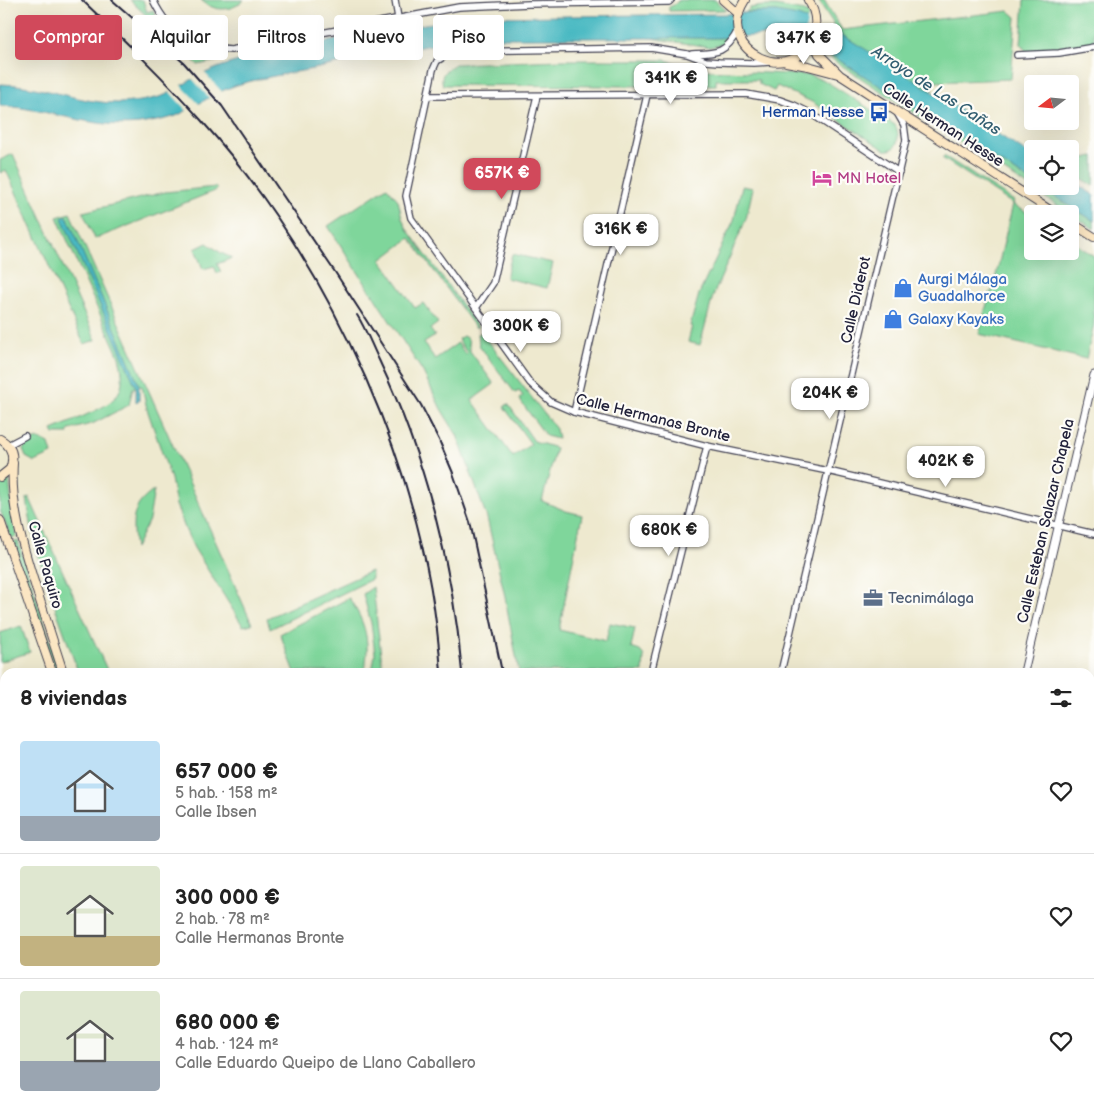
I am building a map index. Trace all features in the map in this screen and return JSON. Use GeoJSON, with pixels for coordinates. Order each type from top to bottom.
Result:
{"type":"FeatureCollection","features":[{"type":"Feature","properties":{"kind":"main road"},"geometry":{"type":"LineString","coordinates":[[723,0],[738,12]]}},
{"type":"Feature","properties":{"kind":"main road"},"geometry":{"type":"LineString","coordinates":[[745,0],[738,12],[737,36],[756,57],[779,62],[792,59],[812,43],[815,30],[815,14],[808,0]]}},
{"type":"Feature","properties":{"kind":"main road","name":"Calle Herman Hesse"},"geometry":{"type":"LineString","coordinates":[[812,43],[819,54],[840,75],[1042,205]]}},
{"type":"Feature","properties":{"kind":"main road","name":"Calle Herman Hesse"},"geometry":{"type":"LineString","coordinates":[[779,62],[808,66],[840,75]]}},
{"type":"Feature","properties":{"kind":"main road"},"geometry":{"type":"LineString","coordinates":[[1079,228],[1094,238]]}},
{"type":"Feature","properties":{"kind":"main road"},"geometry":{"type":"LineString","coordinates":[[0,439],[8,445]]}},
{"type":"Feature","properties":{"kind":"main road","name":"Calle Paquiro"},"geometry":{"type":"LineString","coordinates":[[8,445],[13,455],[12,477],[20,538],[62,668]]}},
{"type":"Feature","properties":{"kind":"main road"},"geometry":{"type":"LineString","coordinates":[[0,477],[10,469],[13,463]]}},
{"type":"Feature","properties":{"kind":"main road","name":"Calle Paquiro"},"geometry":{"type":"LineString","coordinates":[[0,520],[51,668]]}},
{"type":"Feature","properties":{"kind":"street"},"geometry":{"type":"LineString","coordinates":[[153,0],[169,26],[187,39],[215,49],[231,50],[334,30]]}},
{"type":"Feature","properties":{"kind":"street"},"geometry":{"type":"LineString","coordinates":[[394,0],[397,15]]}},
{"type":"Feature","properties":{"kind":"street"},"geometry":{"type":"LineString","coordinates":[[414,15],[458,7],[551,2],[669,2],[670,0]]}},
{"type":"Feature","properties":{"kind":"street","name":"Calle Herman Hesse"},"geometry":{"type":"LineString","coordinates":[[687,54],[722,50],[730,45],[737,36]]}},
{"type":"Feature","properties":{"kind":"street"},"geometry":{"type":"LineString","coordinates":[[1017,55],[1059,53],[1094,47]]}},
{"type":"Feature","properties":{"kind":"street","name":"Calle Herman Hesse"},"geometry":{"type":"LineString","coordinates":[[504,50],[651,48],[719,62],[779,62]]}},
{"type":"Feature","properties":{"kind":"street","name":"Calle Hermanas Bronte"},"geometry":{"type":"LineString","coordinates":[[437,60],[406,196],[411,218],[530,384],[551,402],[574,412],[707,446],[828,471],[1094,534]]}},
{"type":"Feature","properties":{"kind":"street"},"geometry":{"type":"LineString","coordinates":[[428,96],[746,94],[780,100],[810,113],[899,172]]}},
{"type":"Feature","properties":{"kind":"street"},"geometry":{"type":"LineString","coordinates":[[574,412],[647,95]]}},
{"type":"Feature","properties":{"kind":"street"},"geometry":{"type":"LineString","coordinates":[[476,308],[493,283],[537,96]]}},
{"type":"Feature","properties":{"kind":"street","name":"Calle Diderot"},"geometry":{"type":"LineString","coordinates":[[782,668],[906,140],[904,125],[896,111]]}},
{"type":"Feature","properties":{"kind":"street","name":"Calle Esteban Salazar Chapela"},"geometry":{"type":"LineString","coordinates":[[1025,668],[1094,375]]}},
{"type":"Feature","properties":{"kind":"street"},"geometry":{"type":"LineString","coordinates":[[8,445],[25,436]]}},
{"type":"Feature","properties":{"kind":"street"},"geometry":{"type":"LineString","coordinates":[[652,668],[707,446]]}},
{"type":"Feature","properties":{"kind":"green space"},"geometry":{"type":"Polygon","coordinates":[[[130,0],[143,0],[147,12],[153,10],[156,15],[146,15],[130,0]]]}},
{"type":"Feature","properties":{"kind":"green space"},"geometry":{"type":"Polygon","coordinates":[[[201,0],[244,0],[234,7],[222,9],[211,7],[201,0]]]}},
{"type":"Feature","properties":{"kind":"green space"},"geometry":{"type":"Polygon","coordinates":[[[679,0],[715,0],[726,10],[669,11],[669,7],[679,0]]]}},
{"type":"Feature","properties":{"kind":"green space"},"geometry":{"type":"Polygon","coordinates":[[[818,0],[824,0],[842,30],[1009,11],[1016,17],[1011,79],[933,82],[932,91],[832,29],[833,23],[818,0]]]}},
{"type":"Feature","properties":{"kind":"green space"},"geometry":{"type":"Polygon","coordinates":[[[1024,0],[1094,0],[1094,44],[1060,51],[1026,51],[1021,44],[1024,0]]]}},
{"type":"Feature","properties":{"kind":"green space"},"geometry":{"type":"Polygon","coordinates":[[[776,6],[805,11],[805,13],[808,13],[809,20],[776,12],[746,12],[750,8],[776,6]]]}},
{"type":"Feature","properties":{"kind":"green space"},"geometry":{"type":"Polygon","coordinates":[[[643,37],[728,37],[720,44],[710,47],[643,37]]]}},
{"type":"Feature","properties":{"kind":"green space"},"geometry":{"type":"Polygon","coordinates":[[[823,51],[1024,177],[1024,184],[836,62],[823,51]]]}},
{"type":"Feature","properties":{"kind":"green space"},"geometry":{"type":"Polygon","coordinates":[[[193,60],[216,61],[198,65],[193,60]]]}},
{"type":"Feature","properties":{"kind":"green space"},"geometry":{"type":"Polygon","coordinates":[[[561,60],[665,60],[707,70],[808,75],[824,80],[895,125],[898,138],[893,148],[885,150],[812,102],[777,86],[774,91],[759,84],[759,80],[716,80],[716,85],[630,86],[443,85],[442,81],[444,72],[455,64],[561,60]]]}},
{"type":"Feature","properties":{"kind":"green space"},"geometry":{"type":"Polygon","coordinates":[[[13,154],[96,340],[84,344],[6,170],[0,173],[0,160],[13,154]]]}},
{"type":"Feature","properties":{"kind":"green space"},"geometry":{"type":"Polygon","coordinates":[[[944,156],[1014,201],[1013,204],[942,158],[944,156]]]}},
{"type":"Feature","properties":{"kind":"green space"},"geometry":{"type":"Polygon","coordinates":[[[1094,156],[1094,186],[1079,178],[1079,159],[1094,156]]]}},
{"type":"Feature","properties":{"kind":"green space"},"geometry":{"type":"Polygon","coordinates":[[[742,186],[753,188],[746,219],[713,296],[700,345],[688,342],[692,326],[690,326],[699,294],[734,220],[742,186]]]}},
{"type":"Feature","properties":{"kind":"green space"},"geometry":{"type":"Polygon","coordinates":[[[216,187],[217,190],[95,239],[83,212],[165,192],[216,187]]]}},
{"type":"Feature","properties":{"kind":"green space"},"geometry":{"type":"Polygon","coordinates":[[[387,187],[398,200],[402,218],[407,229],[478,327],[475,327],[410,238],[381,260],[415,308],[423,303],[438,323],[430,329],[435,336],[424,343],[435,359],[458,343],[465,354],[467,353],[458,339],[463,336],[468,339],[470,351],[494,384],[472,400],[513,457],[531,444],[504,407],[508,404],[534,441],[556,448],[542,501],[566,511],[582,515],[559,630],[606,641],[610,623],[635,628],[631,648],[640,651],[644,656],[643,668],[518,668],[504,592],[487,518],[457,435],[441,409],[423,372],[328,226],[387,187]]]}},
{"type":"Feature","properties":{"kind":"green space"},"geometry":{"type":"Polygon","coordinates":[[[1041,195],[1053,195],[1069,205],[1057,205],[1041,195]]]}},
{"type":"Feature","properties":{"kind":"green space"},"geometry":{"type":"Polygon","coordinates":[[[1013,204],[1024,211],[1024,260],[1079,260],[1079,246],[1094,256],[1094,324],[1086,359],[979,334],[990,292],[992,292],[1013,204]]]}},
{"type":"Feature","properties":{"kind":"green space"},"geometry":{"type":"Polygon","coordinates":[[[1079,211],[1094,221],[1094,229],[1079,219],[1079,211]]]}},
{"type":"Feature","properties":{"kind":"green space"},"geometry":{"type":"Polygon","coordinates":[[[70,213],[252,624],[243,626],[194,548],[186,531],[176,505],[171,479],[147,409],[142,386],[133,388],[129,405],[94,423],[70,430],[67,432],[68,434],[54,434],[52,430],[107,404],[118,393],[122,378],[119,357],[57,217],[70,213]]]}},
{"type":"Feature","properties":{"kind":"green space"},"geometry":{"type":"Polygon","coordinates":[[[207,243],[232,258],[217,264],[221,272],[217,273],[214,266],[203,269],[195,249],[207,243]]]}},
{"type":"Feature","properties":{"kind":"green space"},"geometry":{"type":"Polygon","coordinates":[[[512,254],[553,263],[547,288],[506,278],[512,254]]]}},
{"type":"Feature","properties":{"kind":"green space"},"geometry":{"type":"Polygon","coordinates":[[[482,333],[556,429],[558,439],[546,436],[519,399],[523,396],[519,391],[515,393],[479,345],[478,334],[482,333]]]}},
{"type":"Feature","properties":{"kind":"green space"},"geometry":{"type":"Polygon","coordinates":[[[39,439],[49,444],[52,454],[35,462],[26,457],[23,450],[28,442],[39,439]]]}},
{"type":"Feature","properties":{"kind":"green space"},"geometry":{"type":"Polygon","coordinates":[[[9,478],[17,537],[11,538],[0,510],[0,483],[9,478]]]}},
{"type":"Feature","properties":{"kind":"green space"},"geometry":{"type":"Polygon","coordinates":[[[154,490],[149,520],[135,548],[133,528],[135,512],[144,498],[154,490]]]}},
{"type":"Feature","properties":{"kind":"green space"},"geometry":{"type":"Polygon","coordinates":[[[29,497],[106,668],[77,668],[41,564],[30,520],[27,498],[29,497]]]}},
{"type":"Feature","properties":{"kind":"green space"},"geometry":{"type":"Polygon","coordinates":[[[18,541],[59,668],[55,668],[12,543],[18,541]]]}},
{"type":"Feature","properties":{"kind":"green space"},"geometry":{"type":"Polygon","coordinates":[[[371,571],[372,579],[270,629],[267,618],[371,571]]]}},
{"type":"Feature","properties":{"kind":"green space"},"geometry":{"type":"Polygon","coordinates":[[[373,587],[383,668],[373,668],[375,654],[371,623],[363,594],[373,587]]]}},
{"type":"Feature","properties":{"kind":"green space"},"geometry":{"type":"Polygon","coordinates":[[[349,598],[360,616],[366,634],[367,652],[365,668],[293,668],[280,634],[349,598]]]}},
{"type":"Feature","properties":{"kind":"green space"},"geometry":{"type":"Polygon","coordinates":[[[21,626],[30,652],[0,662],[0,633],[21,626]]]}},
{"type":"Feature","properties":{"kind":"water"},"geometry":{"type":"Polygon","coordinates":[[[776,12],[798,16],[832,29],[1024,151],[1024,177],[823,50],[803,41],[770,35],[717,38],[504,38],[504,17],[776,12]]]}},
{"type":"Feature","properties":{"kind":"water"},"geometry":{"type":"Polygon","coordinates":[[[433,23],[433,45],[423,46],[424,24],[433,23]]]}},
{"type":"Feature","properties":{"kind":"water"},"geometry":{"type":"Polygon","coordinates":[[[334,41],[334,60],[355,60],[267,77],[237,85],[221,91],[176,116],[163,120],[139,124],[103,124],[35,110],[0,106],[0,84],[30,87],[105,102],[120,103],[155,98],[165,95],[221,66],[242,60],[324,60],[324,43],[334,41]]]}},
{"type":"Feature","properties":{"kind":"water"},"geometry":{"type":"Polygon","coordinates":[[[1079,186],[1094,195],[1094,221],[1079,212],[1079,205],[1068,205],[1052,195],[1079,195],[1079,186]]]}},
{"type":"Feature","properties":{"kind":"water"},"geometry":{"type":"Polygon","coordinates":[[[67,216],[139,385],[139,401],[136,402],[136,387],[62,218],[67,216]]]}},
{"type":"Feature","properties":{"kind":"pier"},"geometry":{"type":"Polygon","coordinates":[[[808,17],[832,26],[823,50],[803,41],[808,17]]]}},
{"type":"Feature","properties":{"kind":"pier"},"geometry":{"type":"Polygon","coordinates":[[[203,71],[223,93],[210,99],[191,77],[203,71]]]}},
{"type":"Feature","properties":{"kind":"pier"},"geometry":{"type":"Polygon","coordinates":[[[180,84],[200,105],[188,112],[168,90],[180,84]]]}},
{"type":"Feature","properties":{"kind":"railway"},"geometry":{"type":"LineString","coordinates":[[82,0],[173,89],[201,120],[248,178],[292,240],[331,307],[365,377],[394,450],[416,524],[432,598],[441,668]]}},
{"type":"Feature","properties":{"kind":"railway"},"geometry":{"type":"LineString","coordinates":[[112,0],[184,63],[222,106],[335,272],[421,405],[453,473],[470,522],[501,668]]}},
{"type":"Feature","properties":{"kind":"railway"},"geometry":{"type":"LineString","coordinates":[[357,315],[395,397],[423,473],[444,552],[452,592],[462,668]]}},
{"type":"Feature","properties":{"kind":"place","name":"Herman Hesse"},"geometry":{"type":"Point","coordinates":[879,112]}},
{"type":"Feature","properties":{"kind":"place","name":"MN Hotel"},"geometry":{"type":"Point","coordinates":[822,178]}},
{"type":"Feature","properties":{"kind":"place","name":"Aurgi Málaga Guadalhorce"},"geometry":{"type":"Point","coordinates":[903,288]}},
{"type":"Feature","properties":{"kind":"place","name":"Galaxy Kayaks"},"geometry":{"type":"Point","coordinates":[893,319]}},
{"type":"Feature","properties":{"kind":"place","name":"Tecnimálaga"},"geometry":{"type":"Point","coordinates":[873,598]}},
{"type":"Feature","properties":{"kind":"water label","name":"Arroyo de Las Cañas"},"geometry":{"type":"Point","coordinates":[936,91]}}]}
